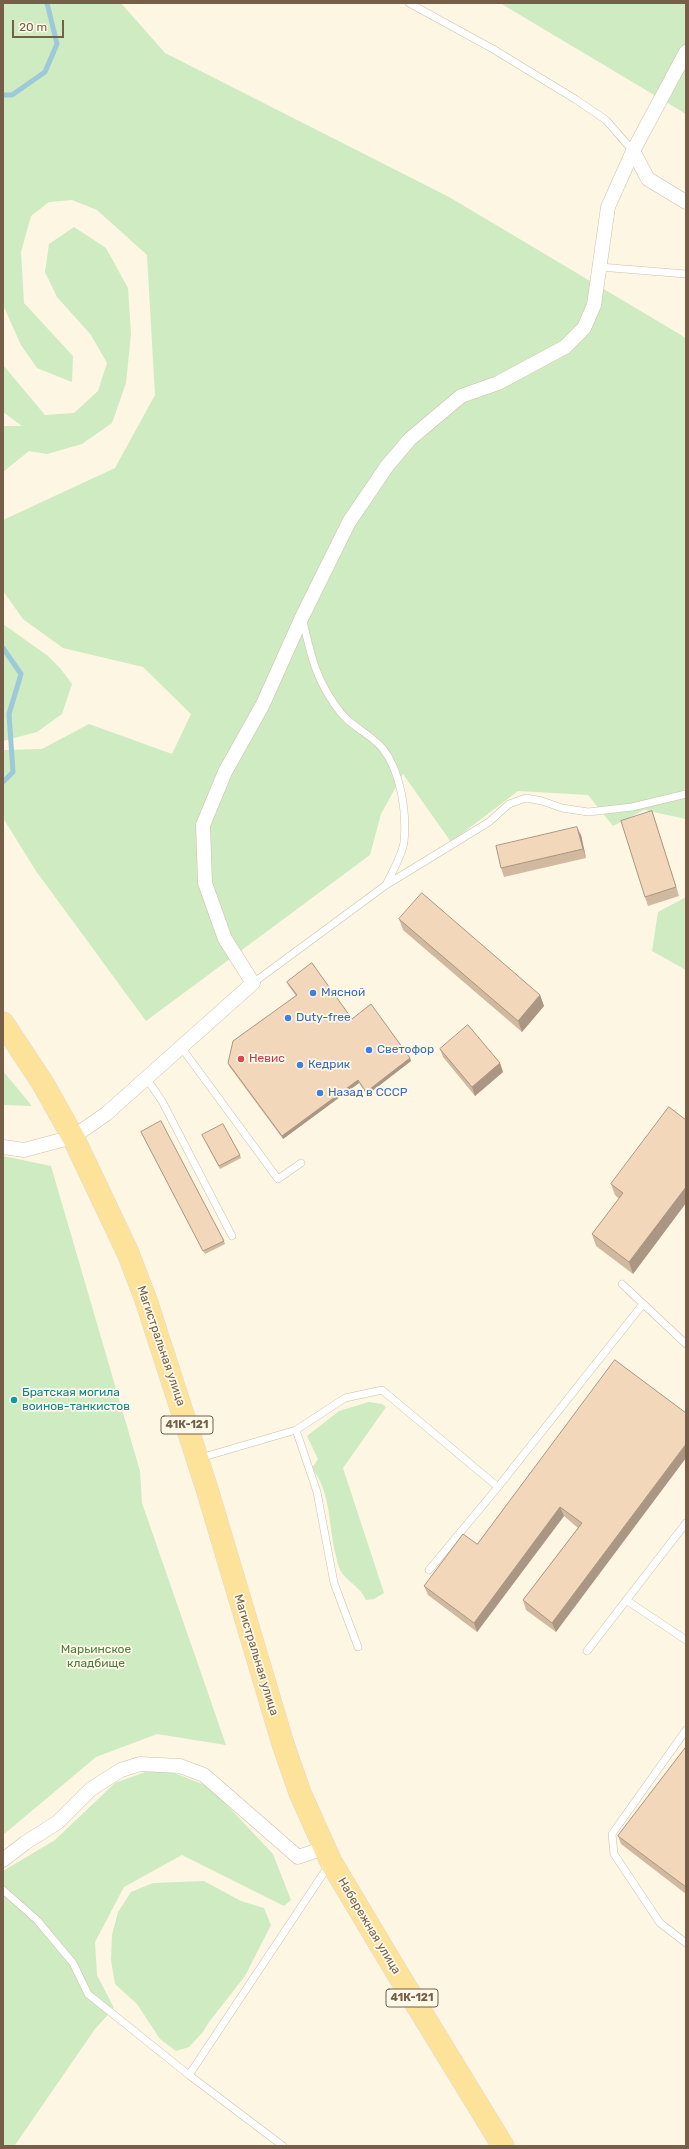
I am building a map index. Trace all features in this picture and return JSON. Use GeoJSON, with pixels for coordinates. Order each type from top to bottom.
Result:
{"type":"FeatureCollection","features":[{"type":"Feature","properties":{"kind":"main road","name":"Магистральная улица"},"geometry":{"type":"LineString","coordinates":[[3,1023],[42,1082],[73,1136],[128,1253],[146,1300],[197,1459],[283,1744],[300,1793],[328,1855]]}},
{"type":"Feature","properties":{"kind":"main road","name":"Набережная улица"},"geometry":{"type":"LineString","coordinates":[[328,1855],[396,1971],[503,2146]]}},
{"type":"Feature","properties":{"kind":"street"},"geometry":{"type":"LineString","coordinates":[[3,1147],[24,1150],[73,1136],[106,1114],[253,983],[225,940],[205,883],[203,825],[225,772],[263,704],[302,617],[349,522],[387,466],[410,439],[461,396],[498,383],[565,347],[584,328],[594,305],[608,207],[633,151],[686,52]]}},
{"type":"Feature","properties":{"kind":"street"},"geometry":{"type":"LineString","coordinates":[[633,151],[648,179],[686,202]]}},
{"type":"Feature","properties":{"kind":"street"},"geometry":{"type":"LineString","coordinates":[[3,1860],[25,1843],[58,1822],[91,1789],[121,1770],[140,1764],[180,1766],[204,1775],[298,1857],[328,1855]]}},
{"type":"Feature","properties":{"kind":"lane"},"geometry":{"type":"LineString","coordinates":[[409,3],[493,49],[575,99],[606,120],[633,151]]}},
{"type":"Feature","properties":{"kind":"lane"},"geometry":{"type":"LineString","coordinates":[[600,267],[686,274]]}},
{"type":"Feature","properties":{"kind":"lane"},"geometry":{"type":"LineString","coordinates":[[302,617],[313,666],[327,693],[342,714],[382,748],[396,770],[402,799],[404,843],[386,885]]}},
{"type":"Feature","properties":{"kind":"lane"},"geometry":{"type":"LineString","coordinates":[[253,983],[386,885],[489,822],[509,804],[526,798],[542,801],[562,808],[588,812],[632,807],[686,794]]}},
{"type":"Feature","properties":{"kind":"lane"},"geometry":{"type":"LineString","coordinates":[[181,1047],[278,1179],[300,1163]]}},
{"type":"Feature","properties":{"kind":"lane"},"geometry":{"type":"LineString","coordinates":[[146,1078],[162,1101],[232,1236]]}},
{"type":"Feature","properties":{"kind":"lane"},"geometry":{"type":"LineString","coordinates":[[622,1284],[686,1344]]}},
{"type":"Feature","properties":{"kind":"lane"},"geometry":{"type":"LineString","coordinates":[[429,1570],[498,1487],[643,1304]]}},
{"type":"Feature","properties":{"kind":"lane"},"geometry":{"type":"LineString","coordinates":[[197,1459],[296,1430],[345,1398],[382,1390],[498,1487]]}},
{"type":"Feature","properties":{"kind":"lane"},"geometry":{"type":"LineString","coordinates":[[296,1430],[317,1492],[334,1583],[358,1647]]}},
{"type":"Feature","properties":{"kind":"lane"},"geometry":{"type":"LineString","coordinates":[[587,1651],[686,1523]]}},
{"type":"Feature","properties":{"kind":"lane"},"geometry":{"type":"LineString","coordinates":[[626,1600],[686,1640]]}},
{"type":"Feature","properties":{"kind":"lane"},"geometry":{"type":"LineString","coordinates":[[686,1730],[612,1834],[614,1854],[660,1923],[686,1943]]}},
{"type":"Feature","properties":{"kind":"lane"},"geometry":{"type":"LineString","coordinates":[[189,2075],[328,1855]]}},
{"type":"Feature","properties":{"kind":"lane"},"geometry":{"type":"LineString","coordinates":[[3,1890],[37,1920],[73,1963],[88,1994],[189,2075],[282,2146]]}},
{"type":"Feature","properties":{"kind":"green space"},"geometry":{"type":"Polygon","coordinates":[[[3,3],[121,3],[165,53],[449,197],[686,338],[686,819],[644,810],[613,826],[588,795],[518,791],[451,842],[403,774],[381,814],[370,855],[146,1021],[36,871],[3,818],[3,750],[42,749],[89,724],[172,754],[191,714],[143,667],[63,648],[23,619],[3,591],[3,520],[115,468],[155,395],[147,255],[97,210],[72,200],[49,202],[31,216],[21,252],[24,303],[73,356],[72,382],[37,368],[21,345],[3,305],[3,3]]]}},
{"type":"Feature","properties":{"kind":"green space"},"geometry":{"type":"Polygon","coordinates":[[[500,3],[686,3],[686,114],[500,3]]]}},
{"type":"Feature","properties":{"kind":"green space"},"geometry":{"type":"Polygon","coordinates":[[[74,227],[106,248],[128,288],[131,334],[126,383],[112,423],[82,444],[47,454],[29,451],[3,472],[3,426],[22,426],[3,412],[3,365],[45,415],[74,413],[98,391],[107,363],[91,335],[57,297],[45,272],[49,244],[74,227]]]}},
{"type":"Feature","properties":{"kind":"green space"},"geometry":{"type":"Polygon","coordinates":[[[3,624],[48,656],[60,668],[72,684],[62,714],[37,732],[3,741],[3,624]]]}},
{"type":"Feature","properties":{"kind":"green space"},"geometry":{"type":"Polygon","coordinates":[[[686,897],[686,970],[652,951],[658,912],[686,897]]]}},
{"type":"Feature","properties":{"kind":"green space"},"geometry":{"type":"Polygon","coordinates":[[[3,1071],[32,1106],[3,1105],[3,1071]]]}},
{"type":"Feature","properties":{"kind":"green space","name":"Марьинское кладбище"},"geometry":{"type":"Polygon","coordinates":[[[3,1156],[51,1166],[140,1471],[142,1503],[226,1745],[157,1734],[96,1757],[3,1835],[3,1156]]]}},
{"type":"Feature","properties":{"kind":"green space"},"geometry":{"type":"Polygon","coordinates":[[[369,1402],[382,1404],[386,1407],[343,1468],[384,1593],[374,1599],[366,1600],[360,1591],[340,1570],[333,1545],[323,1488],[312,1468],[318,1459],[307,1436],[339,1411],[369,1402]]]}},
{"type":"Feature","properties":{"kind":"green space"},"geometry":{"type":"Polygon","coordinates":[[[159,1767],[210,1787],[273,1854],[291,1900],[284,1906],[182,1855],[124,1887],[95,1942],[97,1975],[114,2008],[95,2029],[15,2145],[16,2146],[3,2146],[3,1871],[55,1840],[115,1783],[159,1767]]]}},
{"type":"Feature","properties":{"kind":"green space"},"geometry":{"type":"Polygon","coordinates":[[[204,1881],[241,1901],[264,1908],[271,1925],[245,1976],[203,2032],[189,2047],[176,2051],[160,2039],[137,2004],[115,1984],[111,1960],[112,1935],[118,1912],[131,1892],[153,1883],[204,1881]]]}},
{"type":"Feature","properties":{"kind":"building"},"geometry":{"type":"Polygon","coordinates":[[[652,811],[676,887],[645,897],[621,821],[652,811]]]}},
{"type":"Feature","properties":{"kind":"building"},"geometry":{"type":"Polygon","coordinates":[[[577,827],[583,849],[501,868],[496,846],[577,827]]]}},
{"type":"Feature","properties":{"kind":"building"},"geometry":{"type":"Polygon","coordinates":[[[422,893],[540,995],[518,1021],[399,919],[422,893]]]}},
{"type":"Feature","properties":{"kind":"building"},"geometry":{"type":"Polygon","coordinates":[[[312,963],[352,1019],[371,1004],[410,1058],[366,1092],[358,1080],[282,1136],[228,1063],[233,1041],[297,995],[287,982],[312,963]]]}},
{"type":"Feature","properties":{"kind":"building"},"geometry":{"type":"Polygon","coordinates":[[[468,1025],[500,1063],[472,1087],[440,1049],[468,1025]]]}},
{"type":"Feature","properties":{"kind":"building"},"geometry":{"type":"Polygon","coordinates":[[[669,1107],[686,1120],[686,1187],[629,1262],[592,1234],[623,1193],[611,1184],[669,1107]]]}},
{"type":"Feature","properties":{"kind":"building"},"geometry":{"type":"Polygon","coordinates":[[[161,1121],[224,1241],[203,1251],[141,1132],[161,1121]]]}},
{"type":"Feature","properties":{"kind":"building"},"geometry":{"type":"Polygon","coordinates":[[[223,1124],[240,1155],[219,1166],[202,1135],[223,1124]]]}},
{"type":"Feature","properties":{"kind":"building"},"geometry":{"type":"Polygon","coordinates":[[[615,1360],[686,1413],[686,1444],[552,1623],[523,1600],[582,1523],[560,1507],[474,1623],[424,1586],[463,1534],[477,1544],[615,1360]]]}},
{"type":"Feature","properties":{"kind":"building"},"geometry":{"type":"Polygon","coordinates":[[[686,1747],[686,1887],[618,1836],[686,1747]]]}},
{"type":"Feature","properties":{"kind":"waterway"},"geometry":{"type":"LineString","coordinates":[[3,95],[12,95],[45,72],[57,44],[47,3]]}},
{"type":"Feature","properties":{"kind":"waterway"},"geometry":{"type":"LineString","coordinates":[[3,648],[21,674],[9,714],[13,772],[3,782]]}},
{"type":"Feature","properties":{"kind":"place","name":"Мясной"},"geometry":{"type":"Point","coordinates":[313,993]}},
{"type":"Feature","properties":{"kind":"place","name":"Duty-free"},"geometry":{"type":"Point","coordinates":[288,1018]}},
{"type":"Feature","properties":{"kind":"place","name":"Светофор"},"geometry":{"type":"Point","coordinates":[369,1050]}},
{"type":"Feature","properties":{"kind":"place","name":"Невис"},"geometry":{"type":"Point","coordinates":[241,1059]}},
{"type":"Feature","properties":{"kind":"place","name":"Кедрик"},"geometry":{"type":"Point","coordinates":[300,1065]}},
{"type":"Feature","properties":{"kind":"place","name":"Назад в СССР"},"geometry":{"type":"Point","coordinates":[320,1093]}},
{"type":"Feature","properties":{"kind":"place","name":"Братская могила воинов-танкистов"},"geometry":{"type":"Point","coordinates":[14,1400]}}]}
